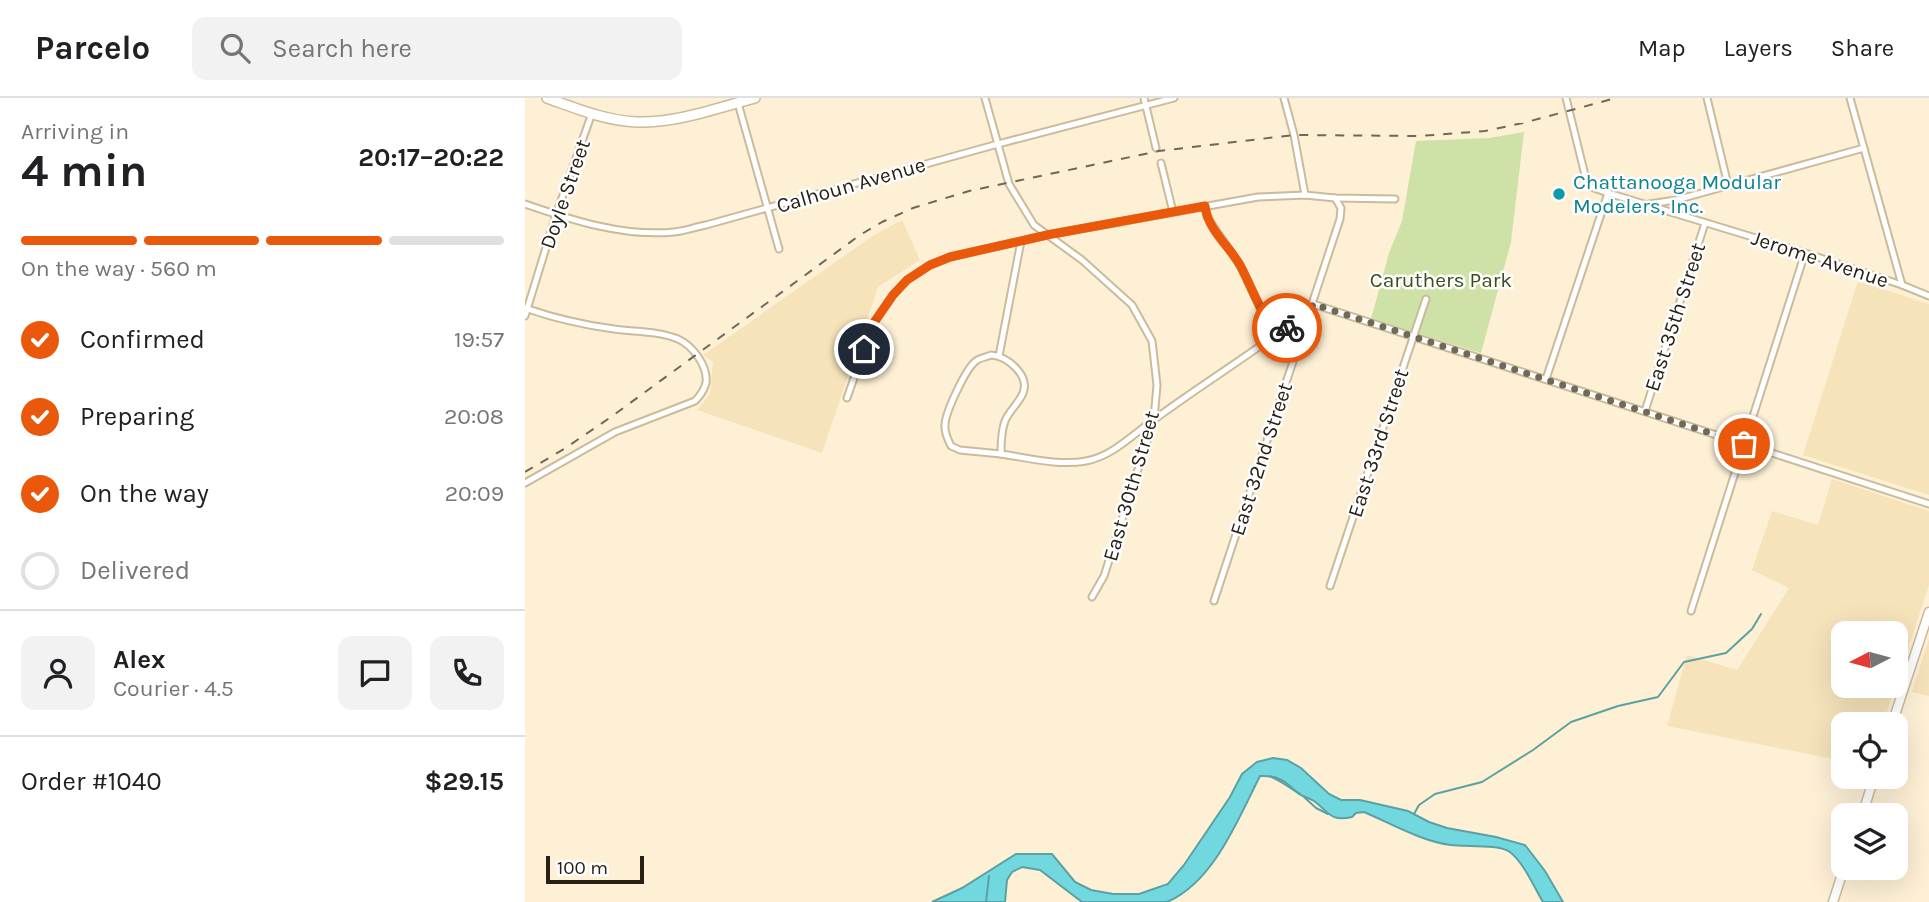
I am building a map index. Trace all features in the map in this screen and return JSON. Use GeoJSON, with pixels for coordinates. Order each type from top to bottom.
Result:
{"type":"FeatureCollection","features":[{"type":"Feature","properties":{"kind":"highway"},"geometry":{"type":"LineString","coordinates":[[547,98],[592,113],[636,122],[673,120],[755,98]]}},
{"type":"Feature","properties":{"kind":"main road"},"geometry":{"type":"LineString","coordinates":[[1896,712],[1929,612]]}},
{"type":"Feature","properties":{"kind":"main road"},"geometry":{"type":"LineString","coordinates":[[1833,902],[1840,880]]}},
{"type":"Feature","properties":{"kind":"street","name":"East 30th Street"},"geometry":{"type":"LineString","coordinates":[[985,98],[1009,184],[1034,225],[1081,260],[1132,305],[1152,341],[1157,385],[1154,419],[1104,576],[1092,597]]}},
{"type":"Feature","properties":{"kind":"street"},"geometry":{"type":"LineString","coordinates":[[1143,98],[1156,148]]}},
{"type":"Feature","properties":{"kind":"street","name":"Calhoun Avenue"},"geometry":{"type":"LineString","coordinates":[[525,204],[556,215],[616,229],[665,232],[706,225],[1174,98]]}},
{"type":"Feature","properties":{"kind":"street"},"geometry":{"type":"LineString","coordinates":[[1284,98],[1305,195]]}},
{"type":"Feature","properties":{"kind":"street","name":"Jerome Avenue"},"geometry":{"type":"LineString","coordinates":[[1566,98],[1585,175],[1591,187],[1805,253],[1929,296]]}},
{"type":"Feature","properties":{"kind":"street"},"geometry":{"type":"LineString","coordinates":[[1707,98],[1728,185]]}},
{"type":"Feature","properties":{"kind":"street"},"geometry":{"type":"LineString","coordinates":[[1850,98],[1902,285]]}},
{"type":"Feature","properties":{"kind":"street"},"geometry":{"type":"LineString","coordinates":[[739,103],[779,249]]}},
{"type":"Feature","properties":{"kind":"street","name":"Doyle Street"},"geometry":{"type":"LineString","coordinates":[[526,311],[592,113]]}},
{"type":"Feature","properties":{"kind":"street"},"geometry":{"type":"LineString","coordinates":[[1646,205],[1676,200],[1864,148]]}},
{"type":"Feature","properties":{"kind":"street"},"geometry":{"type":"LineString","coordinates":[[1161,163],[1173,212]]}},
{"type":"Feature","properties":{"kind":"street"},"geometry":{"type":"LineString","coordinates":[[1546,379],[1608,193]]}},
{"type":"Feature","properties":{"kind":"street"},"geometry":{"type":"LineString","coordinates":[[847,398],[873,324],[893,295],[907,280],[930,265],[950,257],[1047,235],[1258,197],[1305,195],[1395,199]]}},
{"type":"Feature","properties":{"kind":"street","name":"East 32nd Street"},"geometry":{"type":"LineString","coordinates":[[1214,601],[1340,219],[1341,208],[1335,198]]}},
{"type":"Feature","properties":{"kind":"street"},"geometry":{"type":"LineString","coordinates":[[1205,206],[1207,217],[1240,265],[1266,321],[1277,335],[1298,346]]}},
{"type":"Feature","properties":{"kind":"street","name":"East 35th Street"},"geometry":{"type":"LineString","coordinates":[[1645,411],[1705,223]]}},
{"type":"Feature","properties":{"kind":"street"},"geometry":{"type":"LineString","coordinates":[[999,356],[1021,241]]}},
{"type":"Feature","properties":{"kind":"street"},"geometry":{"type":"LineString","coordinates":[[1691,611],[1805,253]]}},
{"type":"Feature","properties":{"kind":"street","name":"East 33rd Street"},"geometry":{"type":"LineString","coordinates":[[1331,586],[1426,299]]}},
{"type":"Feature","properties":{"kind":"street"},"geometry":{"type":"LineString","coordinates":[[1313,304],[1929,504]]}},
{"type":"Feature","properties":{"kind":"street"},"geometry":{"type":"LineString","coordinates":[[525,483],[615,432],[695,401],[706,383],[697,355],[683,342],[651,332],[615,329],[526,311]]}},
{"type":"Feature","properties":{"kind":"street"},"geometry":{"type":"LineString","coordinates":[[1000,454],[1006,419],[1024,392],[1022,377],[1013,365],[999,356],[991,355],[975,361],[958,387],[944,425],[951,446],[960,450],[1071,462],[1088,461],[1119,446],[1296,320],[1308,319]]}},
{"type":"Feature","properties":{"kind":"shaded area"},"geometry":{"type":"Polygon","coordinates":[[[902,220],[920,260],[878,287],[822,453],[697,410],[710,394],[713,362],[703,355],[874,235],[902,220]]]}},
{"type":"Feature","properties":{"kind":"shaded area"},"geometry":{"type":"Polygon","coordinates":[[[1858,281],[1929,304],[1929,495],[1803,455],[1858,281]]]}},
{"type":"Feature","properties":{"kind":"shaded area"},"geometry":{"type":"Polygon","coordinates":[[[1832,479],[1929,511],[1929,585],[1908,648],[1908,621],[1831,621],[1831,698],[1892,698],[1887,712],[1831,712],[1831,759],[1667,726],[1687,655],[1737,670],[1789,588],[1752,570],[1772,511],[1818,525],[1832,479]]]}},
{"type":"Feature","properties":{"kind":"shaded area"},"geometry":{"type":"Polygon","coordinates":[[[1929,639],[1929,696],[1912,692],[1929,639]]]}},
{"type":"Feature","properties":{"kind":"green space","name":"Caruthers Park"},"geometry":{"type":"Polygon","coordinates":[[[1524,132],[1511,242],[1481,353],[1371,319],[1389,253],[1402,221],[1416,141],[1489,138],[1524,132]]]}},
{"type":"Feature","properties":{"kind":"water"},"geometry":{"type":"Polygon","coordinates":[[[1273,758],[1287,760],[1301,768],[1329,794],[1341,800],[1360,800],[1408,811],[1447,828],[1525,845],[1545,871],[1563,902],[1543,902],[1520,862],[1505,849],[1440,843],[1364,812],[1356,813],[1352,817],[1334,817],[1282,780],[1260,776],[1223,848],[1211,865],[1184,893],[1167,902],[1082,902],[1040,870],[1022,867],[1012,872],[1007,880],[1005,902],[932,902],[962,888],[1016,854],[1052,854],[1075,882],[1091,890],[1113,894],[1139,894],[1168,884],[1230,797],[1242,774],[1257,762],[1273,758]]]}},
{"type":"Feature","properties":{"kind":"waterway"},"geometry":{"type":"LineString","coordinates":[[1414,814],[1419,805],[1435,794],[1482,782],[1571,722],[1618,706],[1658,697],[1684,662],[1726,653],[1752,629],[1761,614]]}},
{"type":"Feature","properties":{"kind":"waterway"},"geometry":{"type":"LineString","coordinates":[[1269,776],[1300,794]]}},
{"type":"Feature","properties":{"kind":"waterway"},"geometry":{"type":"LineString","coordinates":[[1304,797],[1328,814]]}},
{"type":"Feature","properties":{"kind":"waterway"},"geometry":{"type":"LineString","coordinates":[[986,902],[989,876]]}},
{"type":"Feature","properties":{"kind":"railway"},"geometry":{"type":"LineString","coordinates":[[525,472],[611,417],[860,235],[913,208],[969,191],[1159,151],[1294,135],[1420,136],[1485,131],[1616,98]]}},
{"type":"Feature","properties":{"kind":"way so far"},"geometry":{"type":"LineString","coordinates":[[1287,328],[1296,320],[1308,319],[1313,304],[1744,444]]}},
{"type":"Feature","properties":{"kind":"place","name":"Chattanooga Modular Modelers, Inc."},"geometry":{"type":"Point","coordinates":[1559,194]}},
{"type":"Feature","properties":{"kind":"route"},"geometry":{"type":"LineString","coordinates":[[864,349],[873,324],[893,295],[907,280],[930,265],[950,257],[1047,235],[1205,206],[1207,217],[1240,265],[1266,321],[1277,335],[1287,328]]}}]}
